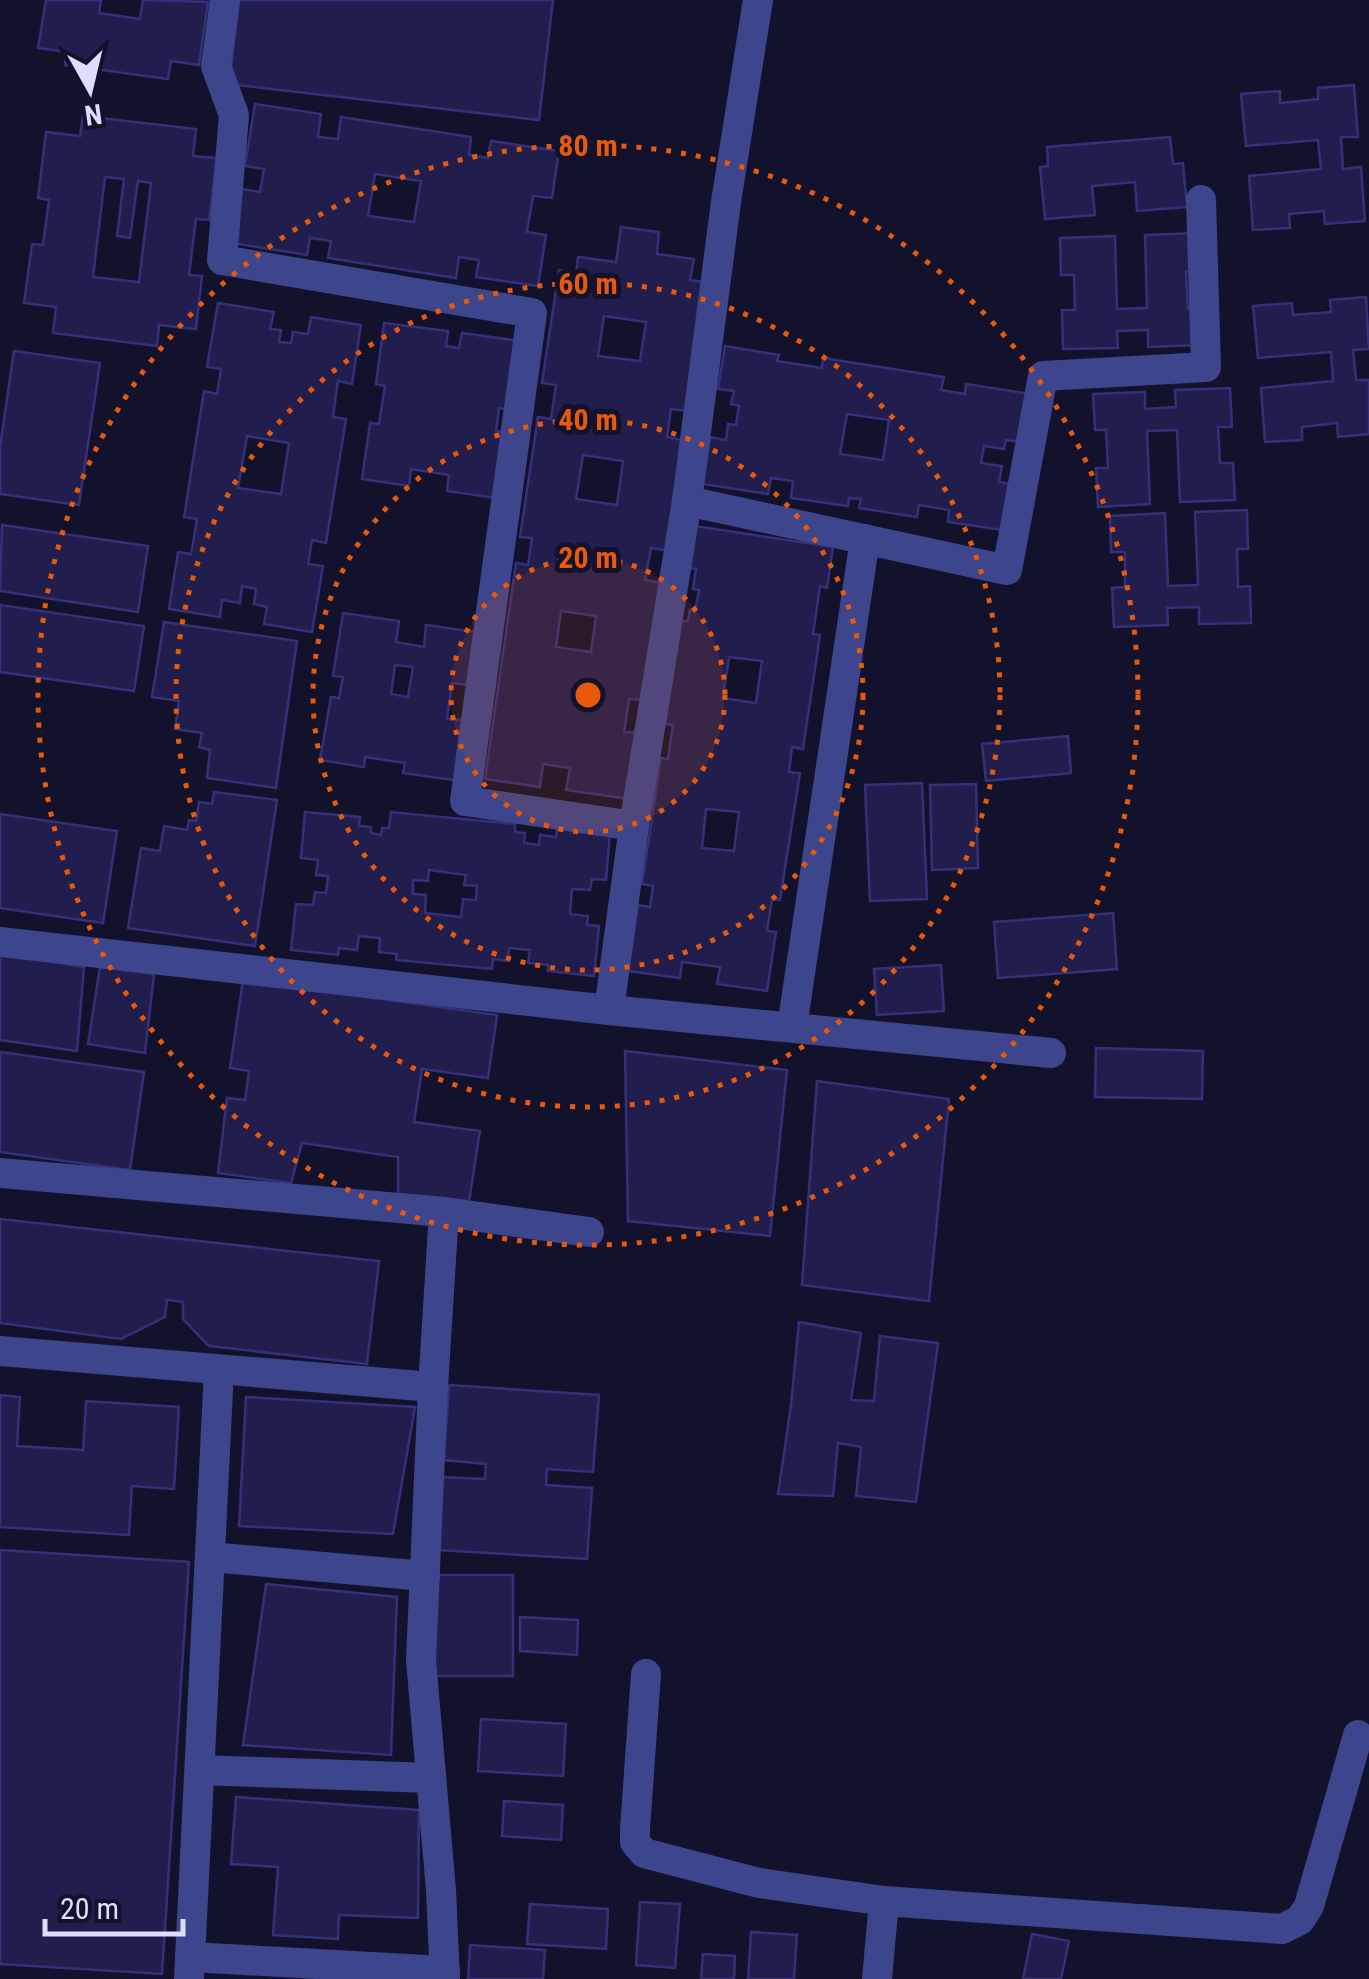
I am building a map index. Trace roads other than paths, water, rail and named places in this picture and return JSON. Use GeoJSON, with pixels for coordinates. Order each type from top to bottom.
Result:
{"type":"FeatureCollection","features":[{"type":"Feature","properties":{"kind":"street"},"geometry":{"type":"LineString","coordinates":[[224,0],[216,66],[234,115],[222,260],[532,312],[465,801],[634,826]]}},
{"type":"Feature","properties":{"kind":"street"},"geometry":{"type":"LineString","coordinates":[[609,1010],[758,0]]}},
{"type":"Feature","properties":{"kind":"street"},"geometry":{"type":"LineString","coordinates":[[687,500],[1007,570],[1043,376],[1206,367],[1201,200]]}},
{"type":"Feature","properties":{"kind":"street"},"geometry":{"type":"LineString","coordinates":[[792,1027],[865,538]]}},
{"type":"Feature","properties":{"kind":"street"},"geometry":{"type":"LineString","coordinates":[[0,942],[609,1010],[1052,1053]]}},
{"type":"Feature","properties":{"kind":"street"},"geometry":{"type":"LineString","coordinates":[[0,1173],[444,1212],[589,1232]]}},
{"type":"Feature","properties":{"kind":"street"},"geometry":{"type":"LineString","coordinates":[[219,1370],[190,1968],[445,1975],[421,1660],[444,1212]]}},
{"type":"Feature","properties":{"kind":"street"},"geometry":{"type":"LineString","coordinates":[[0,1351],[434,1387]]}},
{"type":"Feature","properties":{"kind":"street"},"geometry":{"type":"LineString","coordinates":[[210,1557],[425,1576]]}},
{"type":"Feature","properties":{"kind":"street"},"geometry":{"type":"LineString","coordinates":[[646,1674],[635,1829],[635,1842],[644,1852],[759,1883],[884,1901],[1282,1929],[1300,1920],[1309,1906],[1358,1734]]}},
{"type":"Feature","properties":{"kind":"street"},"geometry":{"type":"LineString","coordinates":[[200,1770],[431,1778]]}},
{"type":"Feature","properties":{"kind":"street"},"geometry":{"type":"LineString","coordinates":[[877,1979],[884,1901]]}}]}
